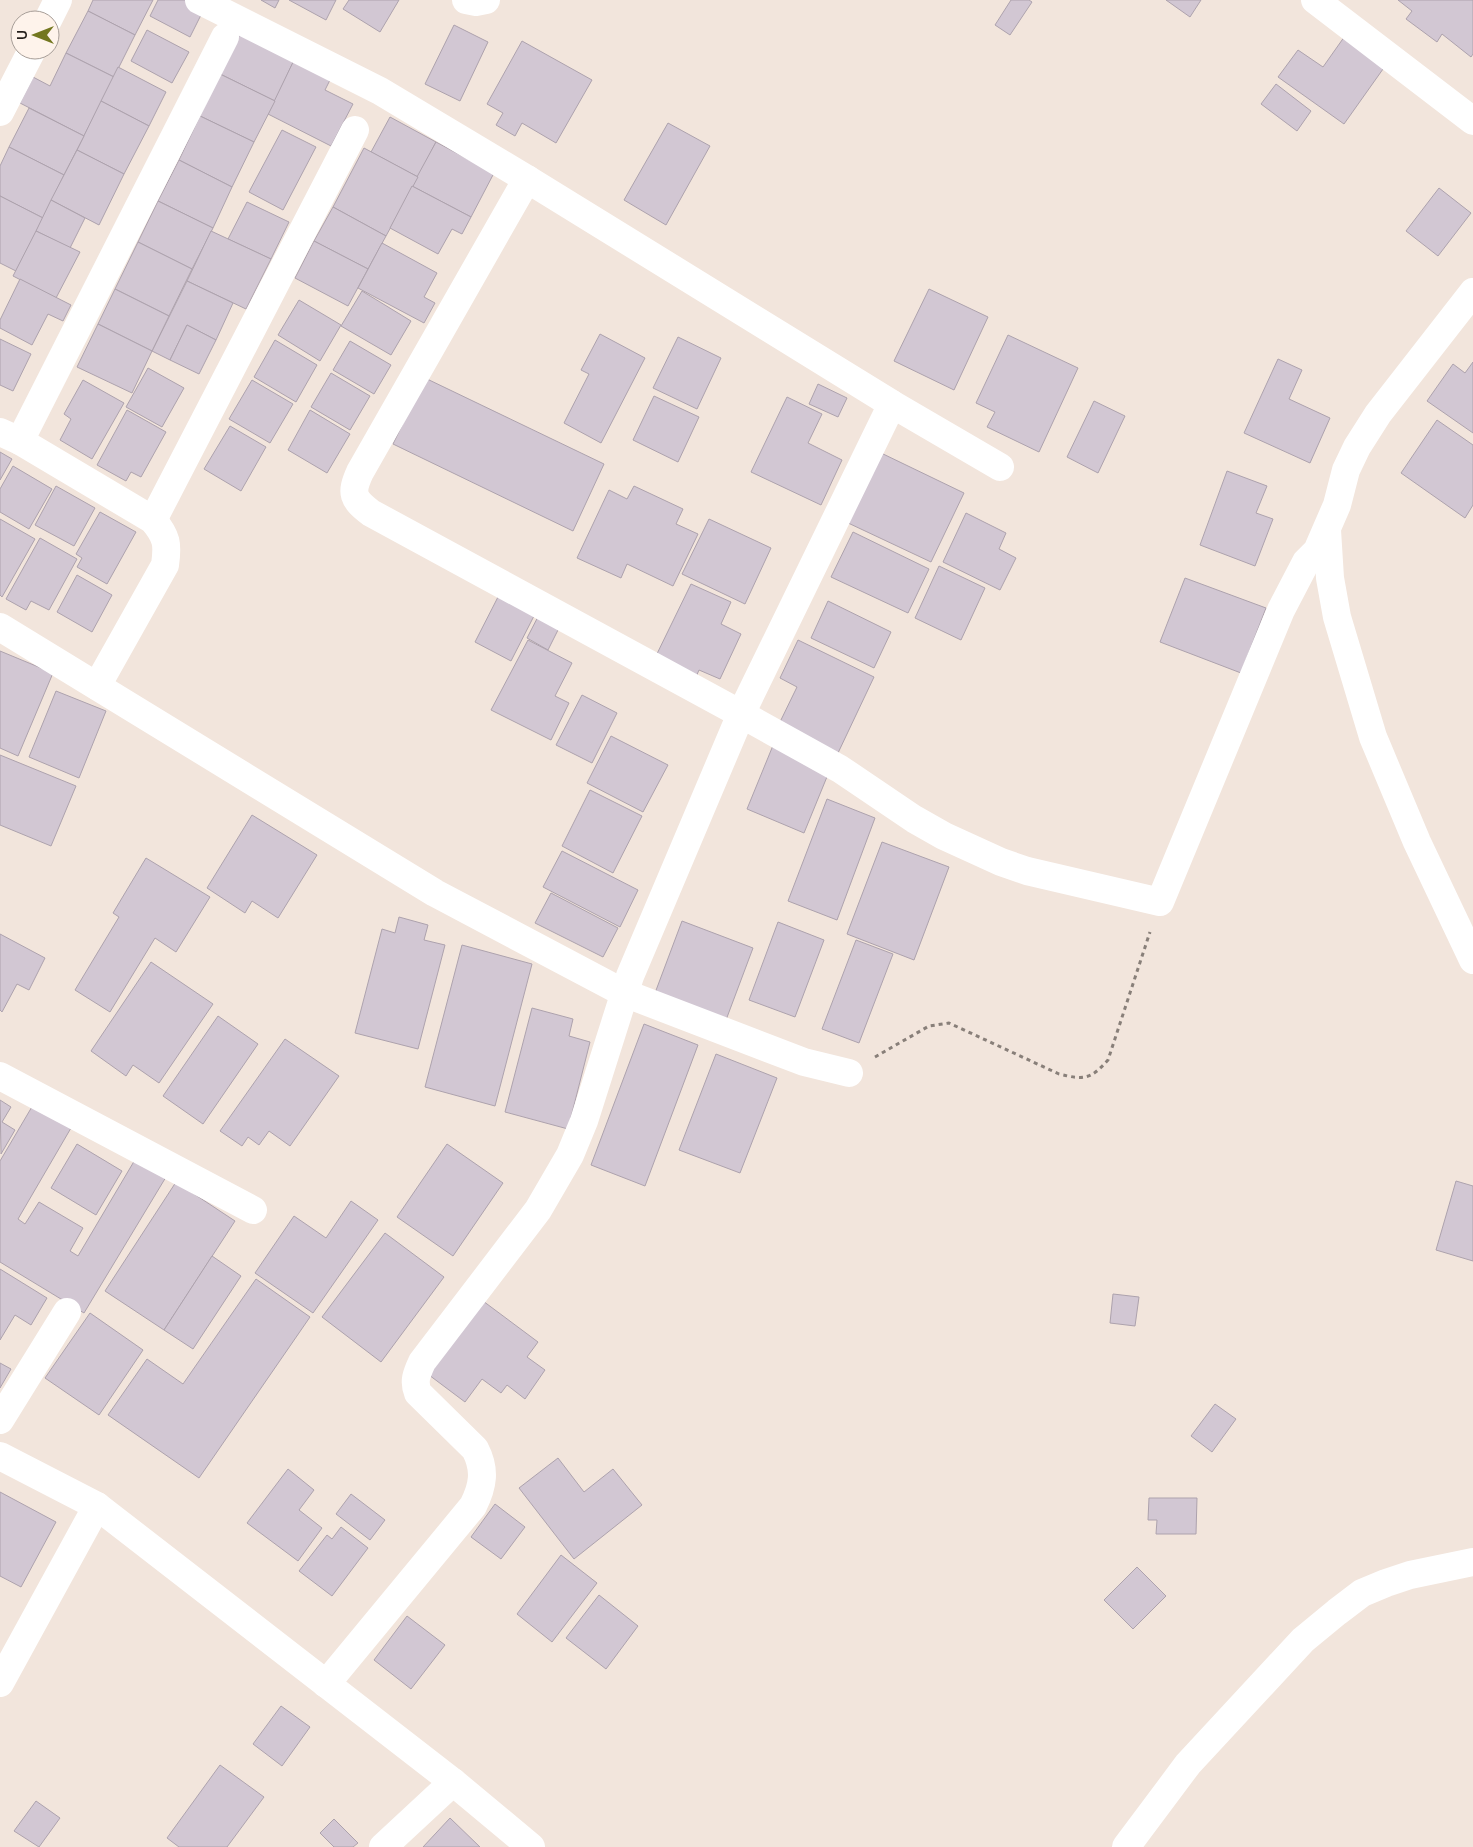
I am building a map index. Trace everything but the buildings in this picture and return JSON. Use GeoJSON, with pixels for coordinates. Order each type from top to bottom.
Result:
{"type":"FeatureCollection","features":[{"type":"Feature","properties":{"kind":"street"},"geometry":{"type":"LineString","coordinates":[[199,0],[380,91],[1000,468]]}},
{"type":"Feature","properties":{"kind":"street"},"geometry":{"type":"LineString","coordinates":[[466,0],[476,2],[486,0]]}},
{"type":"Feature","properties":{"kind":"street"},"geometry":{"type":"LineString","coordinates":[[1315,0],[1473,121]]}},
{"type":"Feature","properties":{"kind":"street"},"geometry":{"type":"LineString","coordinates":[[97,686],[164,565],[168,547],[163,532],[153,520],[10,436],[226,37]]}},
{"type":"Feature","properties":{"kind":"street"},"geometry":{"type":"LineString","coordinates":[[0,112],[27,60]]}},
{"type":"Feature","properties":{"kind":"street"},"geometry":{"type":"LineString","coordinates":[[153,520],[355,130]]}},
{"type":"Feature","properties":{"kind":"street"},"geometry":{"type":"LineString","coordinates":[[527,179],[360,472],[353,493],[362,506],[371,513],[840,769],[914,819],[944,836],[984,855],[1027,871],[1160,902],[1281,610],[1306,562],[1317,551],[1337,505],[1346,470],[1357,447],[1378,414],[1473,292]]}},
{"type":"Feature","properties":{"kind":"street"},"geometry":{"type":"LineString","coordinates":[[326,1684],[473,1506],[479,1494],[483,1482],[480,1459],[475,1450],[418,1393],[415,1378],[422,1362],[538,1210],[570,1155],[584,1121],[624,993],[742,714],[892,404]]}},
{"type":"Feature","properties":{"kind":"street"},"geometry":{"type":"LineString","coordinates":[[1327,528],[1330,578],[1337,617],[1373,737],[1417,842],[1473,960]]}},
{"type":"Feature","properties":{"kind":"street"},"geometry":{"type":"LineString","coordinates":[[0,627],[434,893],[478,917],[624,993],[804,1062],[849,1073]]}},
{"type":"Feature","properties":{"kind":"street"},"geometry":{"type":"LineString","coordinates":[[0,1076],[253,1210]]}},
{"type":"Feature","properties":{"kind":"street"},"geometry":{"type":"LineString","coordinates":[[0,1420],[67,1312]]}},
{"type":"Feature","properties":{"kind":"street"},"geometry":{"type":"LineString","coordinates":[[0,1456],[97,1506],[453,1782],[531,1847]]}},
{"type":"Feature","properties":{"kind":"street"},"geometry":{"type":"LineString","coordinates":[[0,1683],[97,1506]]}},
{"type":"Feature","properties":{"kind":"street"},"geometry":{"type":"LineString","coordinates":[[1126,1847],[1188,1764],[1303,1640],[1337,1612],[1362,1593],[1386,1583],[1410,1575],[1473,1562]]}},
{"type":"Feature","properties":{"kind":"street"},"geometry":{"type":"LineString","coordinates":[[383,1847],[453,1782]]}},
{"type":"Feature","properties":{"kind":"path"},"geometry":{"type":"LineString","coordinates":[[849,1073],[912,1034],[930,1026],[949,1023],[1059,1074],[1077,1078],[1095,1074],[1108,1060],[1160,902]]}}]}
